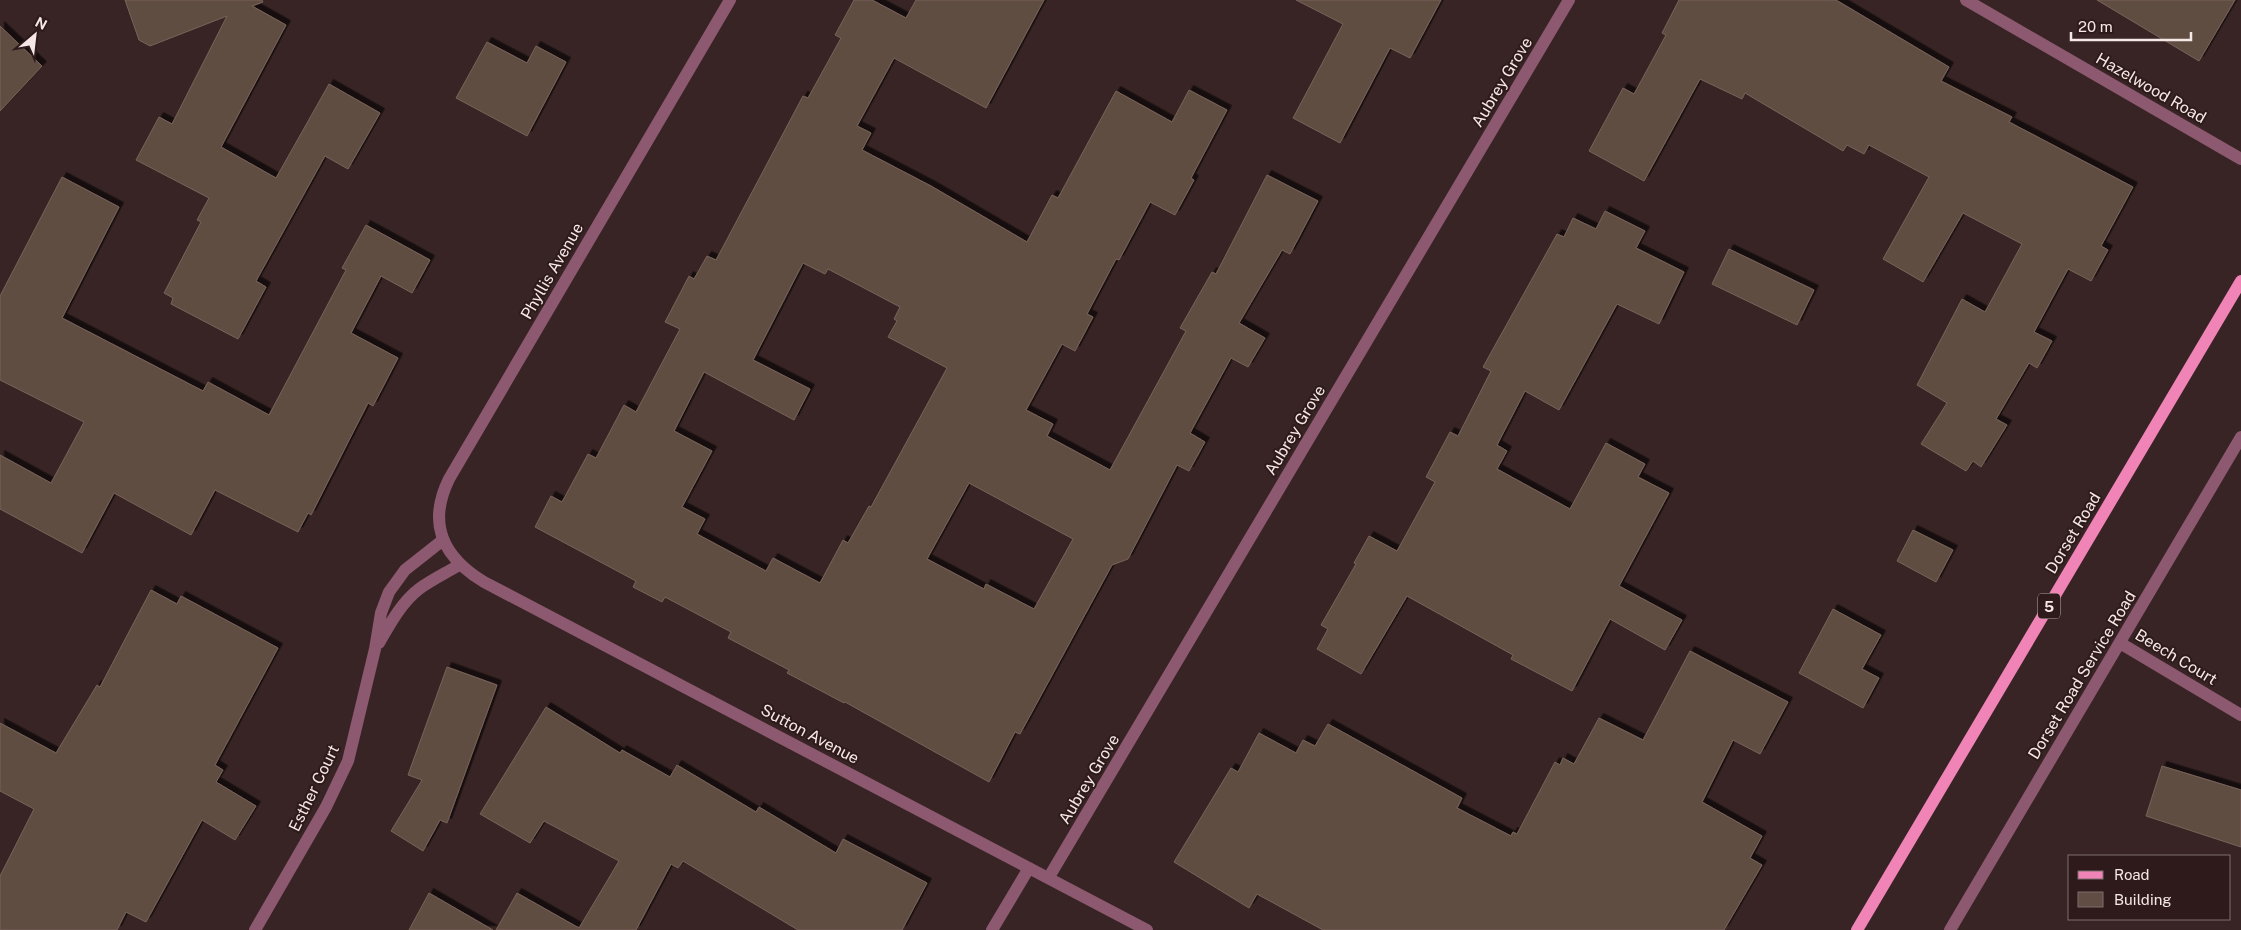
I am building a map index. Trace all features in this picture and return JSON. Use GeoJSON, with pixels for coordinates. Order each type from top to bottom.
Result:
{"type":"FeatureCollection","features":[{"type":"Feature","properties":{"kind":"main road","name":"Dorset Road"},"geometry":{"type":"LineString","coordinates":[[1856,930],[2241,282]]}},
{"type":"Feature","properties":{"kind":"street","name":"Phyllis Avenue"},"geometry":{"type":"LineString","coordinates":[[459,564],[442,540],[439,525],[439,507],[442,492],[730,0]]}},
{"type":"Feature","properties":{"kind":"street","name":"Aubrey Grove"},"geometry":{"type":"LineString","coordinates":[[1049,877],[1569,0]]}},
{"type":"Feature","properties":{"kind":"street","name":"Hazelwood Road"},"geometry":{"type":"LineString","coordinates":[[1966,0],[2241,159]]}},
{"type":"Feature","properties":{"kind":"street","name":"Dorset Road Service Road"},"geometry":{"type":"LineString","coordinates":[[1950,930],[2241,437]]}},
{"type":"Feature","properties":{"kind":"street","name":"Esther Court"},"geometry":{"type":"LineString","coordinates":[[255,930],[326,807],[348,761],[375,649],[381,613],[389,592],[405,570],[442,540]]}},
{"type":"Feature","properties":{"kind":"street","name":"Esther Court"},"geometry":{"type":"LineString","coordinates":[[375,649],[402,605],[420,588],[459,564]]}},
{"type":"Feature","properties":{"kind":"street","name":"Sutton Avenue"},"geometry":{"type":"LineString","coordinates":[[459,564],[484,582],[1148,930]]}},
{"type":"Feature","properties":{"kind":"street","name":"Beech Court"},"geometry":{"type":"LineString","coordinates":[[2120,643],[2241,715]]}},
{"type":"Feature","properties":{"kind":"street"},"geometry":{"type":"LineString","coordinates":[[992,930],[1029,868]]}},
{"type":"Feature","properties":{"kind":"building"},"geometry":{"type":"Polygon","coordinates":[[[125,0],[262,0],[263,2],[252,6],[286,25],[221,147],[276,178],[329,84],[380,113],[348,169],[325,156],[256,281],[266,287],[238,339],[171,304],[173,298],[164,293],[201,222],[197,220],[209,198],[136,160],[159,117],[172,124],[227,16],[150,46],[139,40],[125,0]]]}},
{"type":"Feature","properties":{"kind":"building"},"geometry":{"type":"Polygon","coordinates":[[[854,0],[872,0],[906,18],[916,0],[1044,0],[986,108],[894,58],[857,126],[871,133],[862,150],[931,186],[1027,242],[1052,195],[1058,198],[1116,91],[1172,122],[1189,90],[1227,110],[1191,178],[1194,180],[1175,215],[1150,202],[1119,260],[1116,259],[1087,314],[1093,317],[1075,351],[1062,344],[1026,410],[1053,424],[1047,436],[1110,470],[1186,331],[1180,328],[1212,272],[1216,274],[1267,175],[1318,201],[1290,254],[1282,250],[1239,323],[1265,338],[1248,367],[1231,358],[1190,433],[1205,442],[1189,471],[1177,465],[1128,559],[1112,565],[1020,734],[1015,732],[989,782],[845,702],[787,673],[789,670],[728,638],[731,632],[665,597],[662,602],[633,587],[636,581],[535,527],[551,496],[562,502],[588,454],[596,458],[624,405],[636,412],[680,329],[665,322],[689,276],[694,279],[707,256],[716,260],[803,96],[808,98],[841,38],[835,35],[854,0]],[[803,263],[753,360],[810,389],[794,420],[704,372],[674,431],[712,451],[682,507],[705,519],[697,534],[766,571],[773,558],[820,583],[843,540],[848,543],[869,506],[871,507],[947,368],[888,337],[897,321],[894,319],[900,307],[828,269],[825,274],[803,263]],[[969,483],[927,559],[984,589],[986,584],[1034,609],[1073,539],[969,483]]]}},
{"type":"Feature","properties":{"kind":"building"},"geometry":{"type":"Polygon","coordinates":[[[1296,0],[1441,0],[1410,58],[1390,48],[1340,143],[1293,118],[1343,24],[1296,0]]]}},
{"type":"Feature","properties":{"kind":"building"},"geometry":{"type":"Polygon","coordinates":[[[1679,0],[1836,0],[1949,67],[1941,81],[2012,117],[2009,122],[2133,187],[2101,246],[2108,250],[2091,281],[2068,269],[2034,332],[2052,341],[2037,368],[2029,363],[1996,419],[2007,425],[1981,467],[1973,461],[1966,471],[1921,444],[1947,403],[1917,385],[1962,299],[1985,312],[2022,244],[1963,213],[1923,282],[1883,259],[1929,177],[1869,145],[1864,154],[1847,145],[1843,151],[1745,93],[1742,99],[1700,79],[1644,181],[1589,151],[1623,88],[1634,94],[1666,35],[1662,33],[1679,0]]]}},
{"type":"Feature","properties":{"kind":"building"},"geometry":{"type":"Polygon","coordinates":[[[2097,0],[2235,0],[2199,61],[2097,0]]]}},
{"type":"Feature","properties":{"kind":"building"},"geometry":{"type":"Polygon","coordinates":[[[0,26],[42,66],[0,111],[0,26]]]}},
{"type":"Feature","properties":{"kind":"building"},"geometry":{"type":"Polygon","coordinates":[[[487,42],[527,63],[536,46],[566,62],[527,136],[456,98],[487,42]]]}},
{"type":"Feature","properties":{"kind":"building"},"geometry":{"type":"Polygon","coordinates":[[[62,177],[119,207],[62,318],[203,391],[208,382],[269,415],[346,270],[342,268],[366,225],[430,260],[412,293],[381,276],[351,333],[398,358],[373,406],[368,403],[311,515],[308,513],[298,532],[215,490],[191,535],[114,493],[82,553],[0,509],[0,455],[51,483],[84,422],[0,380],[0,296],[62,177]]]}},
{"type":"Feature","properties":{"kind":"building"},"geometry":{"type":"Polygon","coordinates":[[[1605,211],[1645,231],[1636,248],[1684,272],[1659,324],[1617,304],[1559,410],[1525,391],[1497,445],[1507,451],[1497,469],[1570,509],[1606,443],[1645,464],[1638,477],[1669,493],[1619,586],[1682,620],[1665,650],[1610,619],[1572,691],[1511,659],[1513,655],[1407,596],[1361,674],[1317,649],[1328,629],[1321,625],[1356,564],[1354,563],[1369,536],[1397,551],[1435,482],[1426,477],[1450,432],[1458,436],[1491,371],[1483,367],[1557,234],[1564,237],[1573,218],[1596,229],[1605,211]]]}},
{"type":"Feature","properties":{"kind":"building"},"geometry":{"type":"Polygon","coordinates":[[[1729,249],[1814,290],[1797,325],[1712,284],[1729,249]]]}},
{"type":"Feature","properties":{"kind":"building"},"geometry":{"type":"Polygon","coordinates":[[[1913,530],[1953,550],[1936,582],[1897,561],[1913,530]]]}},
{"type":"Feature","properties":{"kind":"building"},"geometry":{"type":"Polygon","coordinates":[[[151,590],[177,604],[181,596],[278,648],[215,765],[223,770],[216,782],[256,806],[235,840],[202,820],[146,922],[126,912],[117,930],[0,930],[0,876],[34,809],[0,791],[0,723],[56,753],[97,685],[100,687],[151,590]]]}},
{"type":"Feature","properties":{"kind":"building"},"geometry":{"type":"Polygon","coordinates":[[[1833,609],[1881,635],[1862,669],[1879,678],[1863,708],[1799,673],[1833,609]]]}},
{"type":"Feature","properties":{"kind":"building"},"geometry":{"type":"Polygon","coordinates":[[[1690,651],[1788,702],[1760,754],[1733,740],[1702,802],[1762,836],[1750,858],[1762,865],[1724,930],[1323,930],[1257,894],[1249,908],[1174,862],[1231,768],[1238,772],[1259,733],[1296,753],[1303,740],[1315,746],[1328,724],[1462,798],[1457,808],[1511,836],[1513,832],[1517,834],[1555,762],[1560,765],[1563,758],[1574,764],[1599,718],[1643,740],[1690,651]]]}},
{"type":"Feature","properties":{"kind":"building"},"geometry":{"type":"Polygon","coordinates":[[[447,667],[497,685],[447,823],[440,820],[423,851],[391,831],[422,780],[408,775],[447,667]]]}},
{"type":"Feature","properties":{"kind":"building"},"geometry":{"type":"Polygon","coordinates":[[[546,707],[620,753],[622,750],[670,777],[677,765],[756,812],[759,807],[836,853],[843,839],[927,883],[902,930],[798,930],[683,861],[678,868],[671,864],[636,930],[496,930],[517,893],[579,928],[619,861],[544,821],[530,843],[480,814],[546,707]]]}},
{"type":"Feature","properties":{"kind":"building"},"geometry":{"type":"Polygon","coordinates":[[[2162,766],[2241,790],[2241,847],[2146,816],[2162,766]]]}},
{"type":"Feature","properties":{"kind":"building"},"geometry":{"type":"Polygon","coordinates":[[[429,893],[493,930],[409,930],[429,893]]]}}]}
